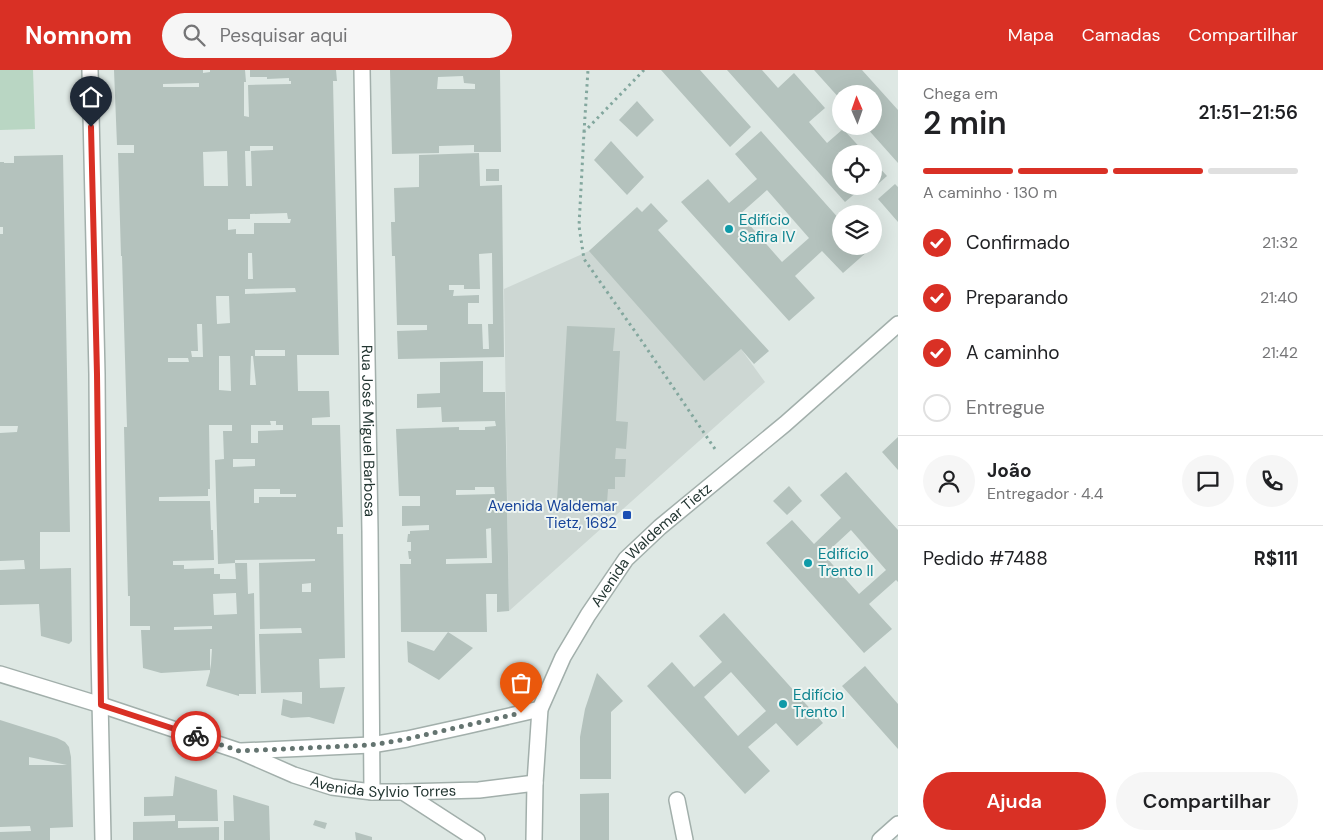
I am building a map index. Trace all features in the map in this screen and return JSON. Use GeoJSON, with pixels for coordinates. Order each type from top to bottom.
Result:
{"type":"FeatureCollection","features":[{"type":"Feature","properties":{"kind":"street"},"geometry":{"type":"LineString","coordinates":[[90,70],[97,374],[103,840]]}},
{"type":"Feature","properties":{"kind":"street","name":"Rua José Miguel Barbosa"},"geometry":{"type":"LineString","coordinates":[[362,70],[370,531],[372,792]]}},
{"type":"Feature","properties":{"kind":"street","name":"Avenida Waldemar Tietz"},"geometry":{"type":"LineString","coordinates":[[534,840],[535,783],[540,709],[563,657],[588,615],[626,559],[660,527],[785,424],[898,324]]}},
{"type":"Feature","properties":{"kind":"street","name":"Avenida Sylvio Torres"},"geometry":{"type":"LineString","coordinates":[[0,674],[239,751],[294,775],[343,789],[372,792],[479,790],[535,783]]}},
{"type":"Feature","properties":{"kind":"street","name":"Avenida Sylvio Torres"},"geometry":{"type":"LineString","coordinates":[[239,751],[371,745],[407,739],[540,709]]}},
{"type":"Feature","properties":{"kind":"street"},"geometry":{"type":"LineString","coordinates":[[403,792],[477,840]]}},
{"type":"Feature","properties":{"kind":"street"},"geometry":{"type":"LineString","coordinates":[[677,800],[685,840]]}},
{"type":"Feature","properties":{"kind":"street"},"geometry":{"type":"LineString","coordinates":[[880,840],[898,824]]}},
{"type":"Feature","properties":{"kind":"path"},"geometry":{"type":"LineString","coordinates":[[588,70],[579,226],[584,259],[729,469]]}},
{"type":"Feature","properties":{"kind":"path"},"geometry":{"type":"LineString","coordinates":[[584,132],[644,70]]}},
{"type":"Feature","properties":{"kind":"shaded area"},"geometry":{"type":"Polygon","coordinates":[[[625,219],[741,349],[765,382],[509,611],[504,289],[589,251],[625,219]]]}},
{"type":"Feature","properties":{"kind":"green space"},"geometry":{"type":"Polygon","coordinates":[[[0,70],[33,70],[35,129],[0,130],[0,70]]]}},
{"type":"Feature","properties":{"kind":"building"},"geometry":{"type":"Polygon","coordinates":[[[114,70],[203,70],[203,73],[210,72],[210,70],[245,70],[244,116],[249,117],[248,85],[291,84],[289,78],[267,79],[267,77],[250,77],[250,70],[336,70],[337,81],[333,81],[339,355],[297,355],[298,391],[329,391],[330,417],[312,418],[312,425],[340,425],[343,527],[337,527],[337,534],[343,534],[345,658],[319,659],[320,688],[345,687],[334,724],[309,717],[291,718],[281,715],[283,699],[302,704],[302,692],[261,693],[259,634],[302,633],[301,628],[260,629],[259,563],[315,561],[315,559],[235,560],[235,563],[247,563],[248,594],[254,593],[256,694],[239,694],[239,696],[206,686],[210,670],[161,673],[143,668],[141,630],[150,630],[150,626],[130,626],[130,596],[128,596],[124,427],[127,427],[118,153],[134,153],[134,145],[117,145],[114,70]],[[199,83],[163,84],[163,87],[199,87],[199,83]],[[250,146],[250,151],[245,151],[246,186],[252,186],[251,151],[273,150],[273,146],[250,146]],[[227,151],[203,152],[204,186],[228,186],[227,151]],[[287,213],[250,214],[250,219],[228,219],[228,230],[236,229],[236,234],[254,234],[254,223],[290,223],[291,219],[288,219],[287,213]],[[248,253],[248,279],[253,279],[252,253],[248,253]],[[295,288],[245,289],[245,294],[296,292],[295,288]],[[216,296],[217,324],[230,323],[229,296],[216,296]],[[197,324],[198,351],[191,351],[192,357],[203,357],[202,324],[197,324]],[[255,350],[255,356],[285,356],[285,350],[255,350]],[[219,356],[219,390],[231,391],[230,356],[219,356]],[[251,356],[250,385],[256,385],[253,356],[251,356]],[[168,358],[168,362],[189,362],[188,358],[168,358]],[[270,421],[271,425],[251,425],[251,443],[258,443],[258,431],[283,430],[283,425],[276,425],[276,421],[270,421]],[[209,425],[210,489],[208,489],[208,496],[159,497],[159,501],[210,501],[214,560],[173,561],[173,565],[184,565],[184,569],[214,568],[214,574],[220,574],[220,579],[236,579],[235,563],[218,564],[215,460],[224,459],[223,431],[232,431],[232,425],[209,425]],[[233,459],[233,467],[255,466],[255,459],[233,459]],[[254,489],[254,503],[259,503],[259,497],[296,497],[296,494],[280,494],[280,489],[254,489]],[[311,583],[302,584],[302,592],[311,592],[311,583]],[[236,593],[213,594],[214,615],[237,614],[236,593]],[[212,626],[174,627],[174,630],[212,629],[212,626]],[[210,649],[210,670],[212,649],[210,649]]]}},
{"type":"Feature","properties":{"kind":"building"},"geometry":{"type":"Polygon","coordinates":[[[390,70],[500,70],[501,152],[474,152],[474,145],[439,146],[439,153],[392,154],[390,70]],[[463,76],[438,77],[437,89],[475,89],[475,84],[464,83],[463,76]]]}},
{"type":"Feature","properties":{"kind":"building"},"geometry":{"type":"Polygon","coordinates":[[[661,70],[700,70],[751,127],[730,147],[661,70]]]}},
{"type":"Feature","properties":{"kind":"building"},"geometry":{"type":"Polygon","coordinates":[[[727,70],[762,70],[778,88],[794,73],[825,108],[809,122],[827,143],[836,135],[849,135],[858,145],[832,145],[832,187],[727,70]]]}},
{"type":"Feature","properties":{"kind":"building"},"geometry":{"type":"Polygon","coordinates":[[[814,70],[862,70],[876,85],[832,85],[832,90],[814,70]]]}},
{"type":"Feature","properties":{"kind":"building"},"geometry":{"type":"Polygon","coordinates":[[[882,92],[898,110],[898,163],[873,135],[882,135],[882,92]]]}},
{"type":"Feature","properties":{"kind":"building"},"geometry":{"type":"Polygon","coordinates":[[[637,101],[654,120],[637,137],[619,120],[637,101]]]}},
{"type":"Feature","properties":{"kind":"building","name":"Edifício Safira IV"},"geometry":{"type":"Polygon","coordinates":[[[761,131],[832,211],[832,255],[863,255],[843,273],[822,251],[795,276],[815,298],[789,321],[681,202],[708,179],[729,203],[757,179],[735,154],[761,131]],[[767,190],[740,214],[782,262],[809,238],[767,190]]]}},
{"type":"Feature","properties":{"kind":"building"},"geometry":{"type":"Polygon","coordinates":[[[611,141],[644,177],[627,195],[594,160],[611,141]]]}},
{"type":"Feature","properties":{"kind":"building"},"geometry":{"type":"Polygon","coordinates":[[[479,153],[480,186],[502,185],[504,357],[398,359],[397,331],[427,330],[427,325],[397,325],[395,256],[392,256],[391,222],[395,222],[394,188],[419,187],[419,155],[479,153]],[[492,253],[479,254],[480,289],[464,289],[464,285],[449,285],[449,290],[454,290],[453,296],[479,295],[479,303],[468,303],[468,324],[482,324],[483,349],[489,349],[488,324],[493,324],[492,253]]]}},
{"type":"Feature","properties":{"kind":"building"},"geometry":{"type":"Polygon","coordinates":[[[63,155],[70,532],[40,532],[40,569],[71,568],[72,641],[69,644],[41,636],[39,604],[0,605],[0,570],[25,569],[24,560],[0,561],[0,433],[17,432],[18,426],[0,426],[0,234],[3,234],[3,227],[0,227],[0,162],[14,163],[14,156],[63,155]]]}},
{"type":"Feature","properties":{"kind":"building"},"geometry":{"type":"Polygon","coordinates":[[[486,169],[499,169],[499,181],[486,181],[486,169]]]}},
{"type":"Feature","properties":{"kind":"building"},"geometry":{"type":"Polygon","coordinates":[[[882,171],[887,176],[882,180],[882,171]]]}},
{"type":"Feature","properties":{"kind":"building"},"geometry":{"type":"Polygon","coordinates":[[[895,184],[898,187],[898,222],[878,199],[895,184]]]}},
{"type":"Feature","properties":{"kind":"building"},"geometry":{"type":"Polygon","coordinates":[[[839,195],[853,195],[845,202],[839,195]]]}},
{"type":"Feature","properties":{"kind":"building"},"geometry":{"type":"Polygon","coordinates":[[[651,203],[668,221],[658,230],[769,351],[754,364],[741,349],[704,381],[589,251],[637,207],[642,212],[651,203]]]}},
{"type":"Feature","properties":{"kind":"building"},"geometry":{"type":"Polygon","coordinates":[[[567,326],[615,328],[613,351],[620,351],[616,421],[628,422],[626,449],[616,448],[615,459],[626,459],[625,477],[615,477],[615,489],[608,489],[607,503],[557,500],[567,326]]]}},
{"type":"Feature","properties":{"kind":"building"},"geometry":{"type":"Polygon","coordinates":[[[483,361],[483,392],[505,392],[509,611],[497,612],[497,594],[486,594],[487,632],[401,632],[400,564],[411,564],[408,551],[411,551],[411,542],[407,542],[410,531],[429,530],[429,525],[402,526],[402,506],[420,506],[420,496],[399,496],[396,429],[459,427],[459,430],[485,430],[485,427],[496,426],[495,421],[442,422],[441,407],[417,408],[417,394],[440,393],[440,362],[483,361]],[[475,487],[475,490],[456,490],[456,495],[495,494],[494,487],[475,487]],[[491,528],[486,529],[487,558],[446,559],[446,564],[492,563],[491,528]]]}},
{"type":"Feature","properties":{"kind":"building"},"geometry":{"type":"Polygon","coordinates":[[[898,437],[898,470],[882,452],[898,437]]]}},
{"type":"Feature","properties":{"kind":"building","name":"Edifício Trento II"},"geometry":{"type":"Polygon","coordinates":[[[846,472],[898,530],[898,582],[896,580],[869,604],[892,629],[864,653],[766,543],[792,520],[814,544],[841,518],[820,495],[846,472]],[[851,530],[824,555],[859,594],[886,570],[851,530]]]}},
{"type":"Feature","properties":{"kind":"building"},"geometry":{"type":"Polygon","coordinates":[[[789,486],[802,501],[787,515],[773,501],[789,486]]]}},
{"type":"Feature","properties":{"kind":"building","name":"Edifício Trento I"},"geometry":{"type":"Polygon","coordinates":[[[724,613],[823,723],[797,746],[776,723],[748,747],[770,771],[745,794],[647,686],[672,662],[694,687],[722,662],[699,636],[724,613]],[[731,672],[704,697],[738,736],[766,711],[731,672]]]}},
{"type":"Feature","properties":{"kind":"building"},"geometry":{"type":"Polygon","coordinates":[[[448,632],[473,648],[439,680],[408,662],[407,641],[434,651],[448,632]]]}},
{"type":"Feature","properties":{"kind":"building"},"geometry":{"type":"Polygon","coordinates":[[[865,666],[898,704],[898,749],[842,686],[865,666]]]}},
{"type":"Feature","properties":{"kind":"building"},"geometry":{"type":"Polygon","coordinates":[[[597,673],[623,701],[611,712],[611,779],[580,779],[580,737],[585,709],[597,673]]]}},
{"type":"Feature","properties":{"kind":"building"},"geometry":{"type":"Polygon","coordinates":[[[0,720],[65,742],[69,747],[71,757],[73,827],[50,828],[50,840],[0,840],[0,832],[31,831],[30,826],[0,827],[0,720]],[[29,757],[29,765],[67,765],[29,757]]]}},
{"type":"Feature","properties":{"kind":"building"},"geometry":{"type":"Polygon","coordinates":[[[175,776],[217,790],[218,821],[178,821],[178,828],[219,827],[219,840],[133,840],[133,822],[175,821],[175,815],[144,816],[144,797],[173,796],[175,776]]]}},
{"type":"Feature","properties":{"kind":"building"},"geometry":{"type":"Polygon","coordinates":[[[609,793],[609,840],[580,840],[580,794],[609,793]]]}},
{"type":"Feature","properties":{"kind":"building"},"geometry":{"type":"Polygon","coordinates":[[[233,795],[269,806],[270,840],[224,840],[224,821],[234,821],[233,795]]]}},
{"type":"Feature","properties":{"kind":"building"},"geometry":{"type":"Polygon","coordinates":[[[315,820],[327,823],[325,829],[313,825],[315,820]]]}},
{"type":"Feature","properties":{"kind":"building"},"geometry":{"type":"Polygon","coordinates":[[[355,832],[372,837],[372,840],[356,840],[355,832]]]}},
{"type":"Feature","properties":{"kind":"way so far"},"geometry":{"type":"LineString","coordinates":[[196,736],[239,751],[371,745],[407,739],[521,713]]}},
{"type":"Feature","properties":{"kind":"place","name":"Edifício Safira IV"},"geometry":{"type":"Point","coordinates":[729,229]}},
{"type":"Feature","properties":{"kind":"place","name":"Avenida Waldemar Tietz, 1682"},"geometry":{"type":"Point","coordinates":[627,515]}},
{"type":"Feature","properties":{"kind":"place","name":"Edifício Trento II"},"geometry":{"type":"Point","coordinates":[808,563]}},
{"type":"Feature","properties":{"kind":"place","name":"Edifício Trento I"},"geometry":{"type":"Point","coordinates":[783,704]}},
{"type":"Feature","properties":{"kind":"route"},"geometry":{"type":"LineString","coordinates":[[91,127],[97,374],[101,705],[196,736]]}}]}
